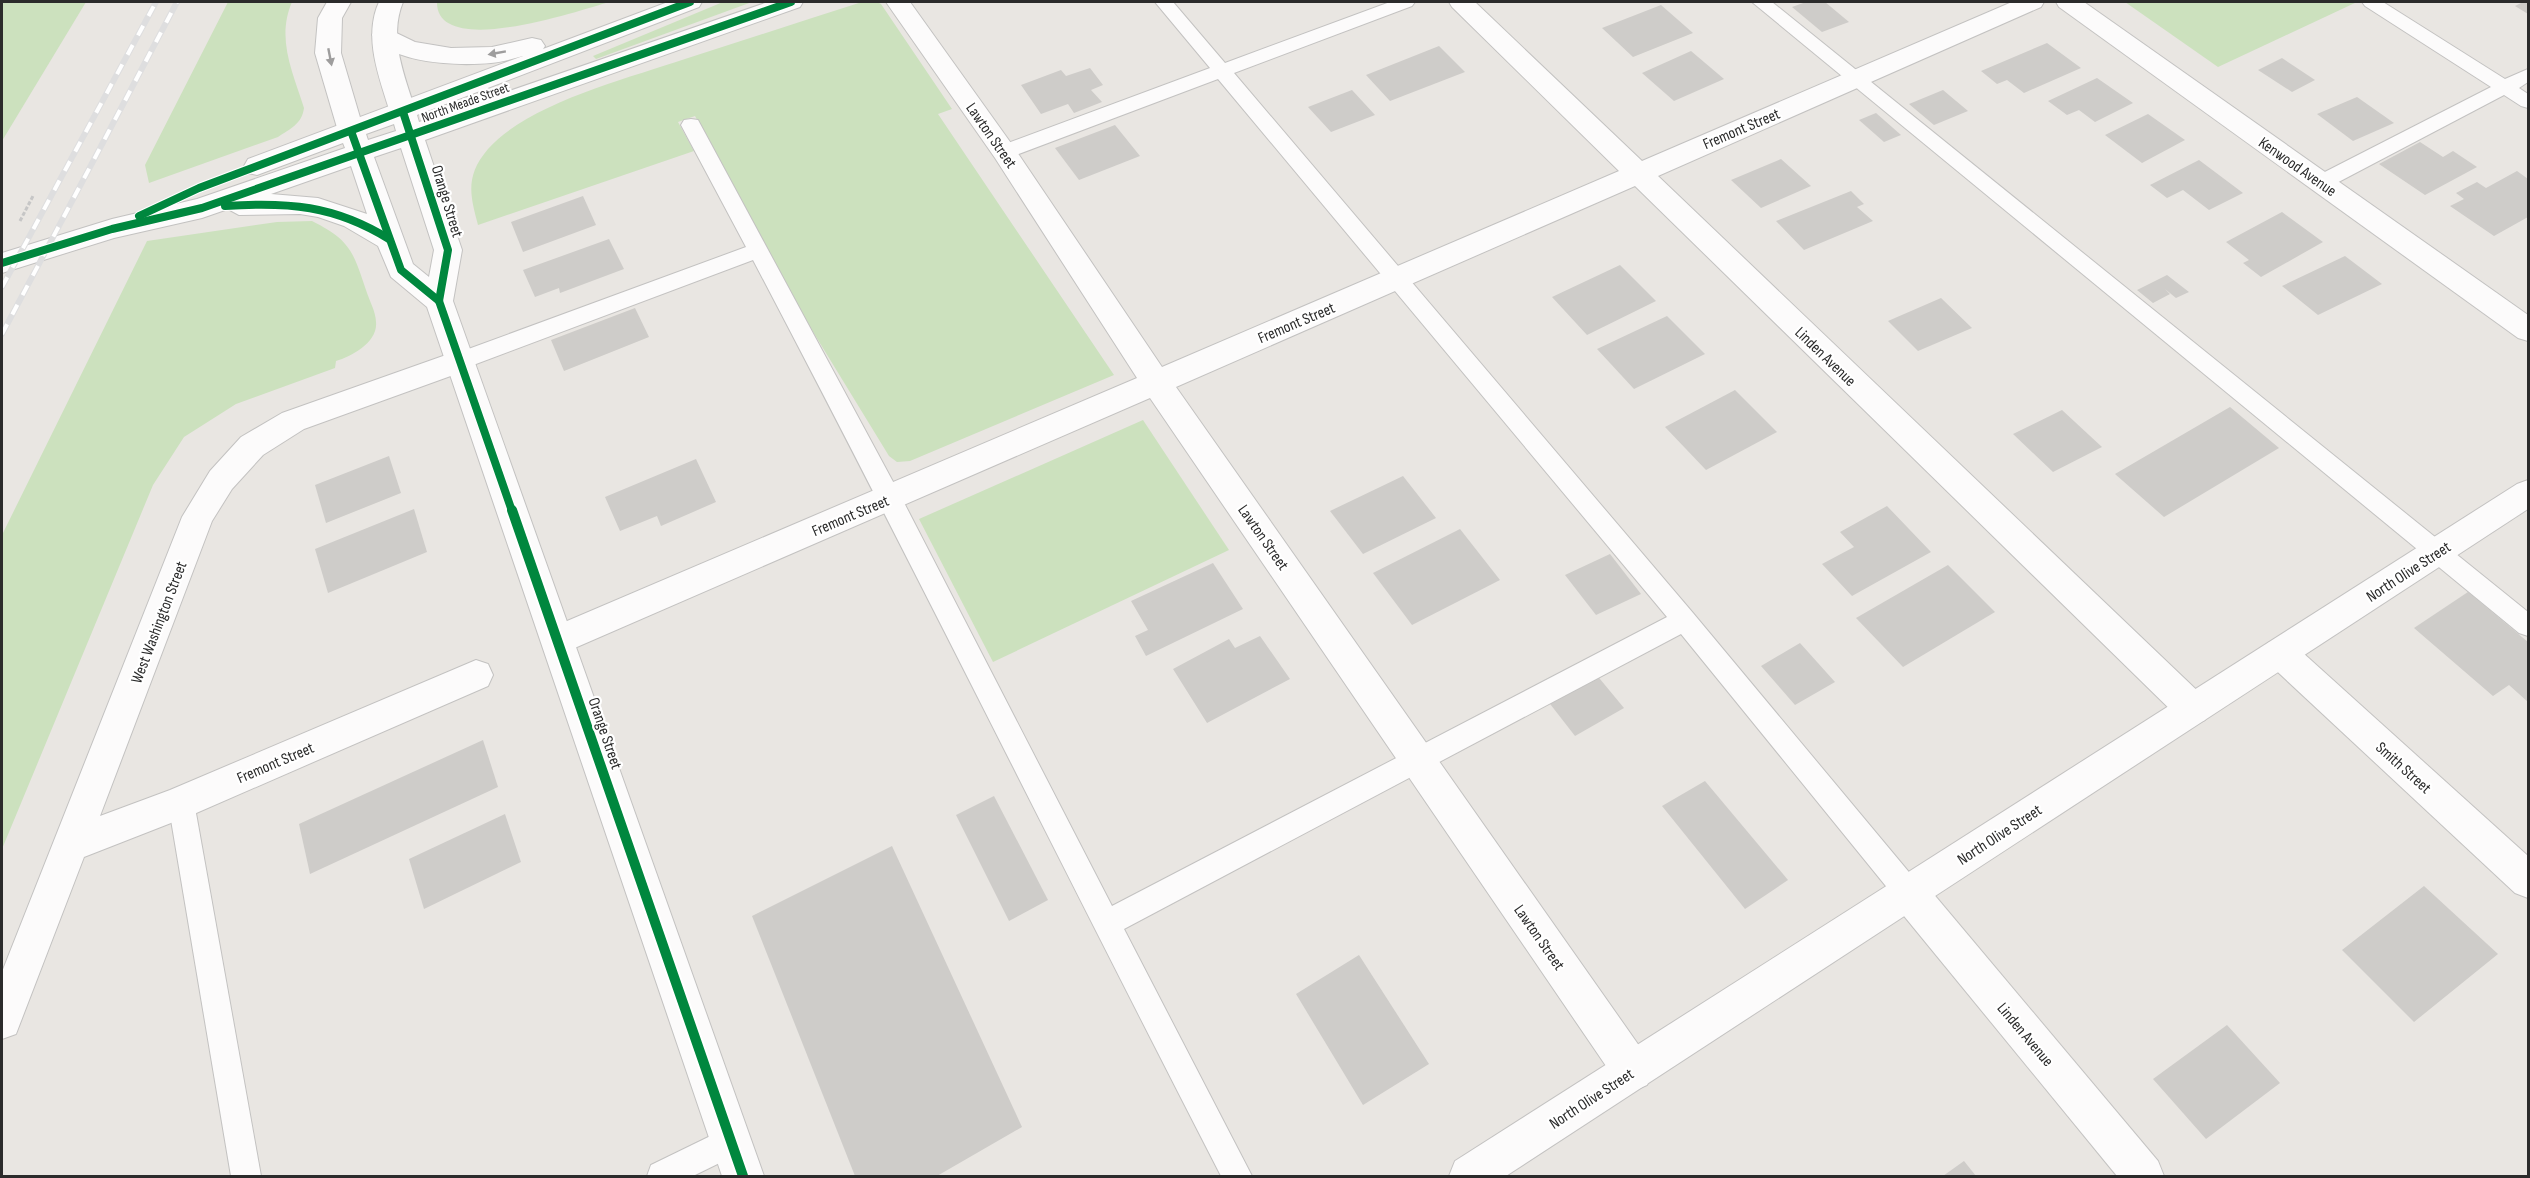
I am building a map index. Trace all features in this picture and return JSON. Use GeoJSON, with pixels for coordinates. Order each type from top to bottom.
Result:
{"type":"FeatureCollection","features":[{"type":"Feature","properties":{"kind":"street"},"geometry":{"type":"LineString","coordinates":[[339,2],[330,18],[328,53],[355,142],[401,270],[439,301]]}},
{"type":"Feature","properties":{"kind":"street"},"geometry":{"type":"LineString","coordinates":[[391,2],[385,10],[384,35],[407,124]]}},
{"type":"Feature","properties":{"kind":"street","name":"North Meade Street"},"geometry":{"type":"LineString","coordinates":[[407,124],[636,22],[690,2]]}},
{"type":"Feature","properties":{"kind":"street","name":"North Meade Street"},"geometry":{"type":"LineString","coordinates":[[112,229],[199,188],[355,142],[791,2]]}},
{"type":"Feature","properties":{"kind":"street","name":"Lawton Street"},"geometry":{"type":"LineString","coordinates":[[898,2],[1004,152],[1156,382],[1633,1071]]}},
{"type":"Feature","properties":{"kind":"street","name":"Linden Avenue"},"geometry":{"type":"LineString","coordinates":[[1461,2],[2193,709]]}},
{"type":"Feature","properties":{"kind":"street","name":"Fremont Street"},"geometry":{"type":"LineString","coordinates":[[558,640],[2032,2]]}},
{"type":"Feature","properties":{"kind":"street","name":"Kenwood Avenue"},"geometry":{"type":"LineString","coordinates":[[2068,2],[2529,330]]}},
{"type":"Feature","properties":{"kind":"street"},"geometry":{"type":"LineString","coordinates":[[384,35],[408,49],[451,56],[492,55],[636,22]]}},
{"type":"Feature","properties":{"kind":"street","name":"Orange Street"},"geometry":{"type":"LineString","coordinates":[[407,124],[448,250],[439,301],[743,1176]]}},
{"type":"Feature","properties":{"kind":"street","name":"North Meade Street"},"geometry":{"type":"LineString","coordinates":[[2,263],[112,229],[202,208],[355,142]]}},
{"type":"Feature","properties":{"kind":"street"},"geometry":{"type":"LineString","coordinates":[[202,208],[250,204],[301,205],[339,212],[365,222],[389,239]]}},
{"type":"Feature","properties":{"kind":"street","name":"West Washington Street"},"geometry":{"type":"LineString","coordinates":[[2,1020],[198,518],[221,480],[252,446],[293,421],[460,361]]}},
{"type":"Feature","properties":{"kind":"street","name":"North Olive Street"},"geometry":{"type":"LineString","coordinates":[[1470,1176],[2529,493]]}},
{"type":"Feature","properties":{"kind":"street","name":"Smith Street"},"geometry":{"type":"LineString","coordinates":[[2280,653],[2529,880]]}},
{"type":"Feature","properties":{"kind":"street","name":"Fremont Street"},"geometry":{"type":"LineString","coordinates":[[72,844],[181,802],[476,675]]}},
{"type":"Feature","properties":{"kind":"street","name":"Linden Avenue"},"geometry":{"type":"LineString","coordinates":[[1908,892],[2143,1176]]}},
{"type":"Feature","properties":{"kind":"lane"},"geometry":{"type":"LineString","coordinates":[[1164,2],[1684,620],[1908,892]]}},
{"type":"Feature","properties":{"kind":"lane"},"geometry":{"type":"LineString","coordinates":[[1004,152],[1406,2]]}},
{"type":"Feature","properties":{"kind":"lane"},"geometry":{"type":"LineString","coordinates":[[1761,2],[2529,626]]}},
{"type":"Feature","properties":{"kind":"lane"},"geometry":{"type":"LineString","coordinates":[[2371,2],[2529,102]]}},
{"type":"Feature","properties":{"kind":"lane"},"geometry":{"type":"LineString","coordinates":[[2322,182],[2529,75]]}},
{"type":"Feature","properties":{"kind":"lane"},"geometry":{"type":"LineString","coordinates":[[691,125],[890,498],[1106,924],[1237,1176]]}},
{"type":"Feature","properties":{"kind":"lane"},"geometry":{"type":"LineString","coordinates":[[460,361],[757,251]]}},
{"type":"Feature","properties":{"kind":"lane"},"geometry":{"type":"LineString","coordinates":[[1106,924],[1684,620]]}},
{"type":"Feature","properties":{"kind":"lane"},"geometry":{"type":"LineString","coordinates":[[181,802],[246,1176]]}},
{"type":"Feature","properties":{"kind":"lane"},"geometry":{"type":"LineString","coordinates":[[662,1176],[730,1141]]}},
{"type":"Feature","properties":{"kind":"green space"},"geometry":{"type":"Polygon","coordinates":[[[2,2],[86,2],[2,141],[2,2]]]}},
{"type":"Feature","properties":{"kind":"green space"},"geometry":{"type":"Polygon","coordinates":[[[228,2],[292,2],[287,16],[286,42],[291,68],[304,108],[303,114],[295,126],[278,137],[149,183],[145,165],[228,2]]]}},
{"type":"Feature","properties":{"kind":"green space"},"geometry":{"type":"Polygon","coordinates":[[[437,2],[609,2],[542,21],[484,30],[460,28],[443,19],[437,2]]]}},
{"type":"Feature","properties":{"kind":"green space"},"geometry":{"type":"Polygon","coordinates":[[[723,2],[752,2],[596,59],[593,56],[723,2]]]}},
{"type":"Feature","properties":{"kind":"green space"},"geometry":{"type":"Polygon","coordinates":[[[862,2],[881,4],[952,109],[938,114],[1114,375],[910,461],[897,462],[889,456],[807,322],[695,116],[678,122],[694,151],[478,225],[471,186],[476,168],[488,149],[528,118],[553,106],[608,84],[862,2]]]}},
{"type":"Feature","properties":{"kind":"green space"},"geometry":{"type":"Polygon","coordinates":[[[2125,2],[2357,2],[2218,67],[2125,2]]]}},
{"type":"Feature","properties":{"kind":"green space"},"geometry":{"type":"Polygon","coordinates":[[[312,221],[335,234],[353,256],[375,314],[376,329],[373,336],[356,352],[336,361],[335,368],[236,404],[184,437],[153,485],[2,849],[2,535],[147,241],[277,222],[312,221]]]}},
{"type":"Feature","properties":{"kind":"green space"},"geometry":{"type":"Polygon","coordinates":[[[1143,420],[1229,550],[993,662],[919,519],[1143,420]]]}},
{"type":"Feature","properties":{"kind":"building"},"geometry":{"type":"Polygon","coordinates":[[[1806,2],[1825,2],[1849,22],[1822,32],[1792,7],[1806,2]]]}},
{"type":"Feature","properties":{"kind":"building"},"geometry":{"type":"Polygon","coordinates":[[[2528,2],[2528,14],[2515,6],[2528,2]]]}},
{"type":"Feature","properties":{"kind":"building"},"geometry":{"type":"Polygon","coordinates":[[[1661,5],[1693,33],[1633,57],[1602,28],[1661,5]]]}},
{"type":"Feature","properties":{"kind":"building"},"geometry":{"type":"Polygon","coordinates":[[[2047,43],[2081,68],[2024,93],[2007,80],[1997,84],[1981,71],[2047,43]]]}},
{"type":"Feature","properties":{"kind":"building"},"geometry":{"type":"Polygon","coordinates":[[[1439,46],[1465,72],[1390,101],[1366,75],[1439,46]]]}},
{"type":"Feature","properties":{"kind":"building"},"geometry":{"type":"Polygon","coordinates":[[[1691,51],[1724,79],[1674,101],[1642,73],[1691,51]]]}},
{"type":"Feature","properties":{"kind":"building"},"geometry":{"type":"Polygon","coordinates":[[[2282,58],[2315,80],[2292,92],[2258,70],[2282,58]]]}},
{"type":"Feature","properties":{"kind":"building"},"geometry":{"type":"Polygon","coordinates":[[[1090,68],[1103,85],[1091,90],[1102,102],[1074,113],[1068,104],[1041,114],[1021,85],[1061,70],[1066,76],[1090,68]]]}},
{"type":"Feature","properties":{"kind":"building"},"geometry":{"type":"Polygon","coordinates":[[[2097,78],[2133,103],[2095,122],[2079,110],[2067,115],[2048,101],[2097,78]]]}},
{"type":"Feature","properties":{"kind":"building"},"geometry":{"type":"Polygon","coordinates":[[[1352,90],[1375,115],[1331,132],[1308,107],[1352,90]]]}},
{"type":"Feature","properties":{"kind":"building"},"geometry":{"type":"Polygon","coordinates":[[[1943,90],[1968,111],[1934,125],[1909,104],[1943,90]]]}},
{"type":"Feature","properties":{"kind":"building"},"geometry":{"type":"Polygon","coordinates":[[[2357,97],[2394,123],[2353,141],[2317,114],[2357,97]]]}},
{"type":"Feature","properties":{"kind":"building"},"geometry":{"type":"Polygon","coordinates":[[[1876,113],[1901,135],[1884,142],[1859,120],[1876,113]]]}},
{"type":"Feature","properties":{"kind":"building"},"geometry":{"type":"Polygon","coordinates":[[[2148,114],[2185,140],[2142,163],[2105,135],[2148,114]]]}},
{"type":"Feature","properties":{"kind":"building"},"geometry":{"type":"Polygon","coordinates":[[[1115,125],[1140,156],[1079,180],[1055,148],[1115,125]]]}},
{"type":"Feature","properties":{"kind":"building"},"geometry":{"type":"Polygon","coordinates":[[[2420,142],[2443,157],[2453,151],[2477,167],[2425,195],[2379,164],[2420,142]]]}},
{"type":"Feature","properties":{"kind":"building"},"geometry":{"type":"Polygon","coordinates":[[[1781,159],[1811,186],[1761,208],[1731,180],[1781,159]]]}},
{"type":"Feature","properties":{"kind":"building"},"geometry":{"type":"Polygon","coordinates":[[[2199,160],[2243,193],[2209,210],[2183,190],[2167,198],[2150,185],[2199,160]]]}},
{"type":"Feature","properties":{"kind":"building"},"geometry":{"type":"Polygon","coordinates":[[[2517,171],[2528,179],[2528,217],[2494,236],[2450,206],[2464,199],[2456,193],[2477,182],[2486,188],[2517,171]]]}},
{"type":"Feature","properties":{"kind":"building"},"geometry":{"type":"Polygon","coordinates":[[[1851,191],[1864,204],[1857,207],[1873,221],[1804,250],[1776,221],[1851,191]]]}},
{"type":"Feature","properties":{"kind":"building"},"geometry":{"type":"Polygon","coordinates":[[[583,196],[596,225],[523,252],[511,222],[583,196]]]}},
{"type":"Feature","properties":{"kind":"building"},"geometry":{"type":"Polygon","coordinates":[[[2282,212],[2323,242],[2261,277],[2243,263],[2249,260],[2226,242],[2282,212]]]}},
{"type":"Feature","properties":{"kind":"building"},"geometry":{"type":"Polygon","coordinates":[[[609,239],[624,269],[560,293],[559,288],[535,297],[523,270],[609,239]]]}},
{"type":"Feature","properties":{"kind":"building"},"geometry":{"type":"Polygon","coordinates":[[[2345,256],[2382,284],[2318,315],[2282,286],[2345,256]]]}},
{"type":"Feature","properties":{"kind":"building"},"geometry":{"type":"Polygon","coordinates":[[[1620,265],[1656,301],[1587,335],[1552,297],[1620,265]]]}},
{"type":"Feature","properties":{"kind":"building"},"geometry":{"type":"Polygon","coordinates":[[[2167,275],[2189,292],[2176,298],[2165,289],[2170,294],[2153,303],[2137,290],[2167,275]]]}},
{"type":"Feature","properties":{"kind":"building"},"geometry":{"type":"Polygon","coordinates":[[[1941,298],[1972,328],[1918,351],[1888,321],[1941,298]]]}},
{"type":"Feature","properties":{"kind":"building"},"geometry":{"type":"Polygon","coordinates":[[[635,308],[649,337],[564,371],[551,340],[635,308]]]}},
{"type":"Feature","properties":{"kind":"building"},"geometry":{"type":"Polygon","coordinates":[[[1667,316],[1705,354],[1634,389],[1597,349],[1667,316]]]}},
{"type":"Feature","properties":{"kind":"building"},"geometry":{"type":"Polygon","coordinates":[[[1735,390],[1777,432],[1706,470],[1665,427],[1735,390]]]}},
{"type":"Feature","properties":{"kind":"building"},"geometry":{"type":"Polygon","coordinates":[[[2230,407],[2279,448],[2164,517],[2115,474],[2230,407]]]}},
{"type":"Feature","properties":{"kind":"building"},"geometry":{"type":"Polygon","coordinates":[[[2062,410],[2102,447],[2053,472],[2013,434],[2062,410]]]}},
{"type":"Feature","properties":{"kind":"building"},"geometry":{"type":"Polygon","coordinates":[[[389,456],[401,493],[326,523],[315,485],[389,456]]]}},
{"type":"Feature","properties":{"kind":"building"},"geometry":{"type":"Polygon","coordinates":[[[696,459],[716,502],[661,526],[657,516],[620,531],[605,497],[696,459]]]}},
{"type":"Feature","properties":{"kind":"building"},"geometry":{"type":"Polygon","coordinates":[[[1403,476],[1436,518],[1363,554],[1330,511],[1403,476]]]}},
{"type":"Feature","properties":{"kind":"building"},"geometry":{"type":"Polygon","coordinates":[[[1887,506],[1931,552],[1852,596],[1822,564],[1854,547],[1840,532],[1887,506]]]}},
{"type":"Feature","properties":{"kind":"building"},"geometry":{"type":"Polygon","coordinates":[[[414,509],[427,552],[328,593],[315,549],[414,509]]]}},
{"type":"Feature","properties":{"kind":"building"},"geometry":{"type":"Polygon","coordinates":[[[1460,529],[1500,580],[1412,625],[1373,573],[1460,529]]]}},
{"type":"Feature","properties":{"kind":"building"},"geometry":{"type":"Polygon","coordinates":[[[1610,554],[1641,594],[1596,615],[1565,575],[1610,554]]]}},
{"type":"Feature","properties":{"kind":"building"},"geometry":{"type":"Polygon","coordinates":[[[1213,563],[1243,609],[1146,656],[1135,636],[1148,630],[1131,601],[1213,563]]]}},
{"type":"Feature","properties":{"kind":"building"},"geometry":{"type":"Polygon","coordinates":[[[1948,565],[1995,612],[1903,667],[1856,618],[1948,565]]]}},
{"type":"Feature","properties":{"kind":"building"},"geometry":{"type":"Polygon","coordinates":[[[2468,592],[2528,642],[2528,702],[2509,685],[2493,696],[2414,628],[2468,592]]]}},
{"type":"Feature","properties":{"kind":"building"},"geometry":{"type":"Polygon","coordinates":[[[1260,636],[1290,679],[1207,723],[1173,669],[1229,639],[1235,648],[1260,636]]]}},
{"type":"Feature","properties":{"kind":"building"},"geometry":{"type":"Polygon","coordinates":[[[1800,643],[1835,682],[1795,705],[1761,666],[1800,643]]]}},
{"type":"Feature","properties":{"kind":"building"},"geometry":{"type":"Polygon","coordinates":[[[1595,673],[1624,708],[1575,736],[1547,700],[1595,673]]]}},
{"type":"Feature","properties":{"kind":"building"},"geometry":{"type":"Polygon","coordinates":[[[483,740],[498,787],[310,874],[299,824],[483,740]]]}},
{"type":"Feature","properties":{"kind":"building"},"geometry":{"type":"Polygon","coordinates":[[[1705,781],[1788,880],[1745,909],[1662,806],[1705,781]]]}},
{"type":"Feature","properties":{"kind":"building"},"geometry":{"type":"Polygon","coordinates":[[[994,796],[1048,900],[1009,921],[956,815],[994,796]]]}},
{"type":"Feature","properties":{"kind":"building"},"geometry":{"type":"Polygon","coordinates":[[[505,814],[521,862],[424,909],[409,859],[505,814]]]}},
{"type":"Feature","properties":{"kind":"building"},"geometry":{"type":"Polygon","coordinates":[[[892,846],[1022,1127],[937,1176],[855,1176],[752,916],[892,846]]]}},
{"type":"Feature","properties":{"kind":"building"},"geometry":{"type":"Polygon","coordinates":[[[2424,886],[2498,954],[2414,1022],[2342,950],[2424,886]]]}},
{"type":"Feature","properties":{"kind":"building"},"geometry":{"type":"Polygon","coordinates":[[[1359,955],[1429,1064],[1363,1105],[1296,994],[1359,955]]]}},
{"type":"Feature","properties":{"kind":"building"},"geometry":{"type":"Polygon","coordinates":[[[2227,1025],[2280,1083],[2206,1139],[2153,1079],[2227,1025]]]}},
{"type":"Feature","properties":{"kind":"building"},"geometry":{"type":"Polygon","coordinates":[[[1964,1161],[1976,1176],[1943,1176],[1964,1161]]]}},
{"type":"Feature","properties":{"kind":"railway"},"geometry":{"type":"LineString","coordinates":[[2,287],[156,2]]}},
{"type":"Feature","properties":{"kind":"railway"},"geometry":{"type":"LineString","coordinates":[[2,334],[177,2]]}},
{"type":"Feature","properties":{"kind":"cycle path"},"geometry":{"type":"LineString","coordinates":[[139,216],[199,188],[690,2]]}},
{"type":"Feature","properties":{"kind":"cycle path"},"geometry":{"type":"LineString","coordinates":[[2,263],[112,229],[202,208],[791,2]]}},
{"type":"Feature","properties":{"kind":"cycle path"},"geometry":{"type":"LineString","coordinates":[[403,112],[448,250],[439,301],[743,1176]]}},
{"type":"Feature","properties":{"kind":"cycle path"},"geometry":{"type":"LineString","coordinates":[[351,131],[401,270],[439,301]]}},
{"type":"Feature","properties":{"kind":"cycle path"},"geometry":{"type":"LineString","coordinates":[[225,206],[291,204],[331,211],[369,227],[389,239]]}}]}
